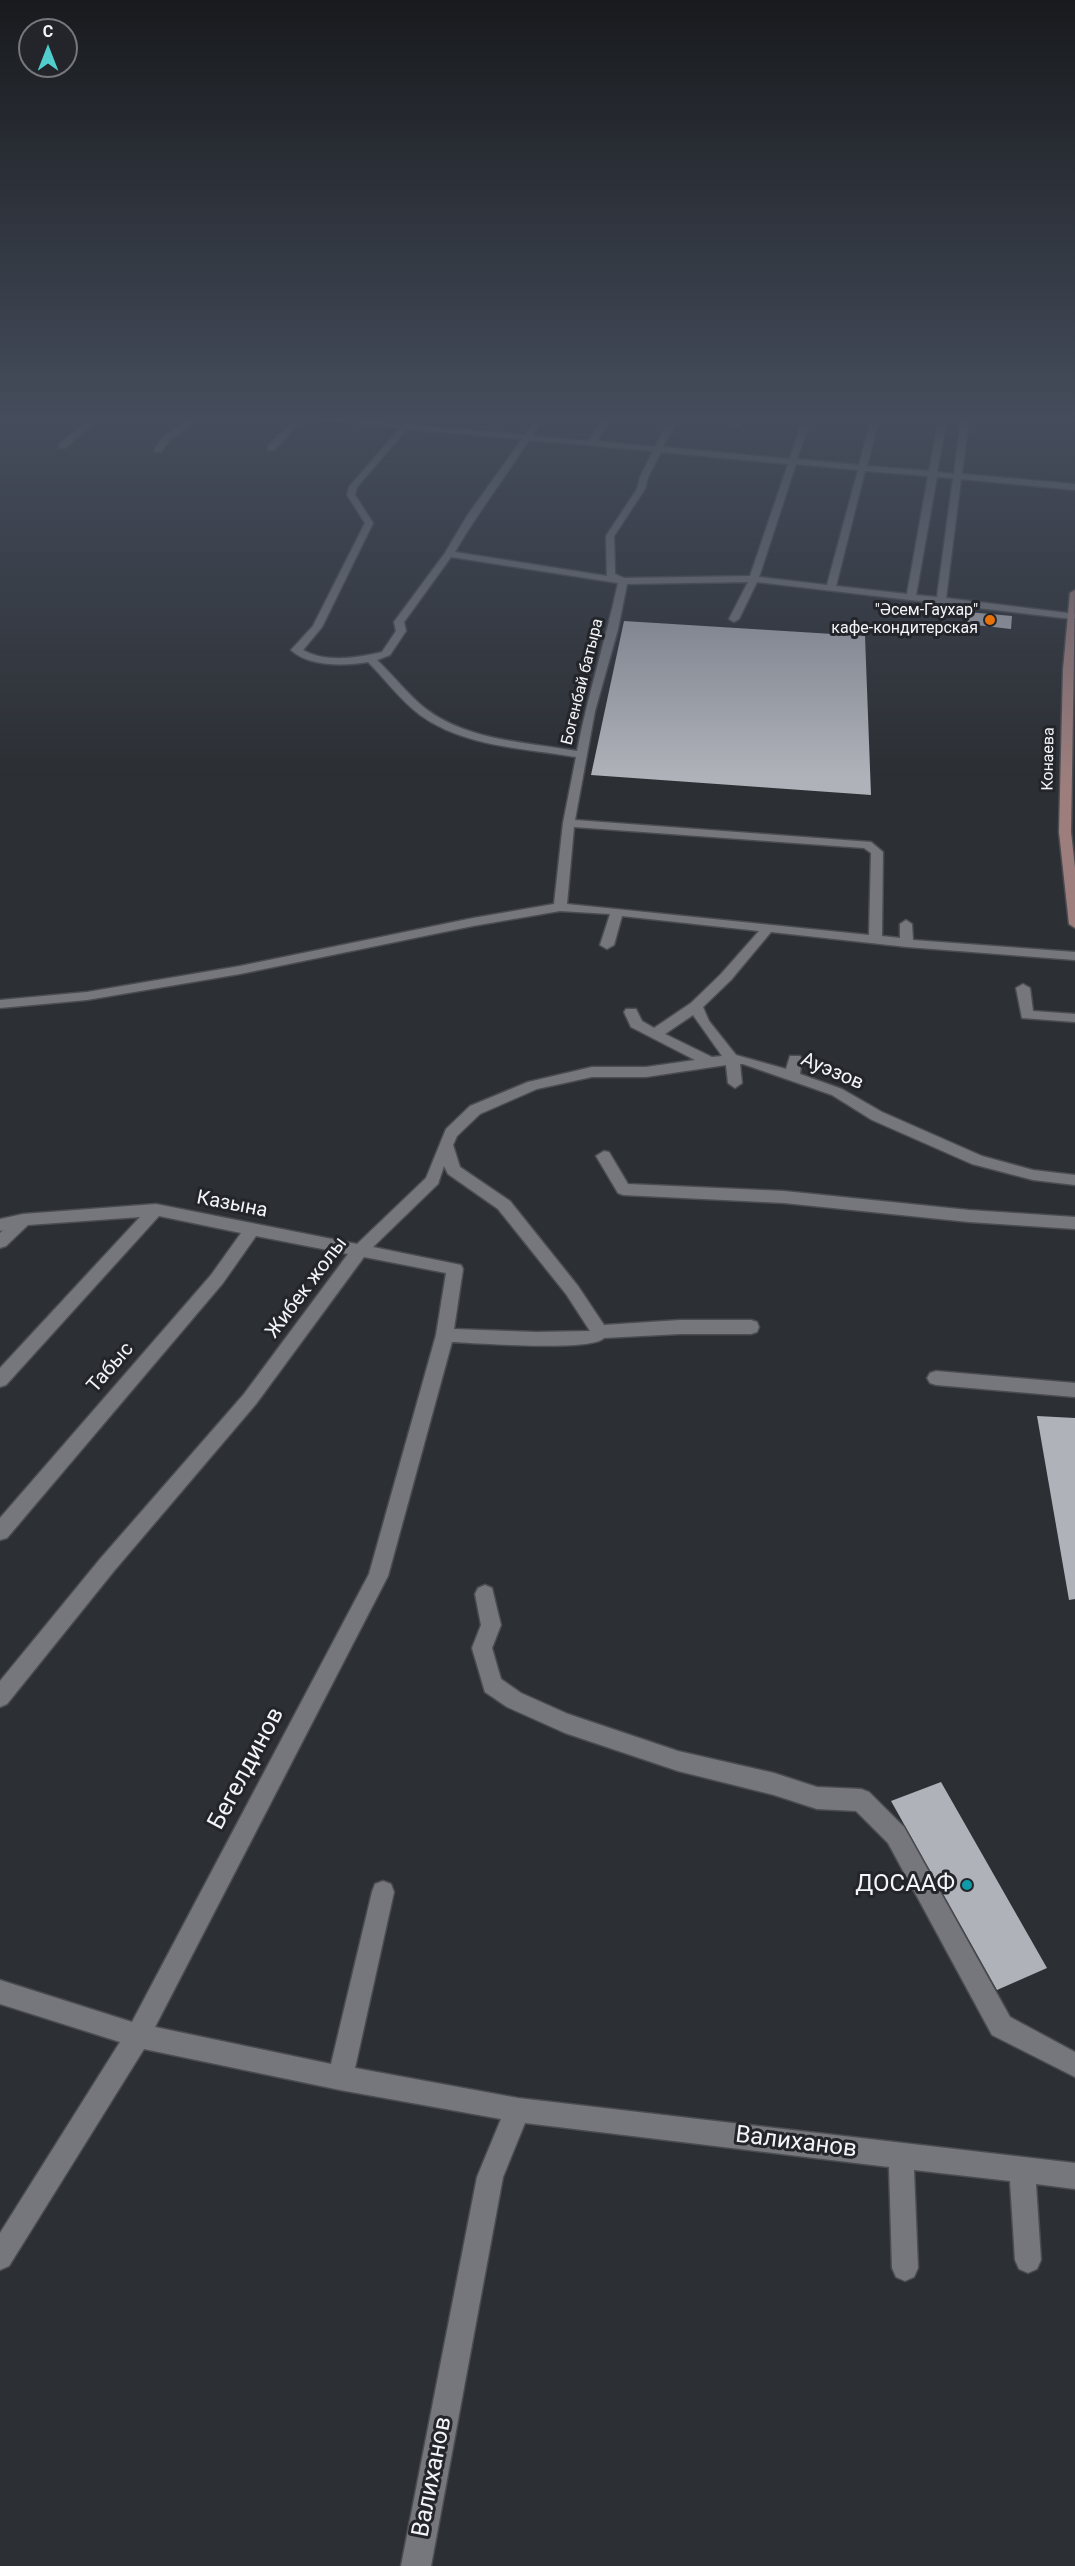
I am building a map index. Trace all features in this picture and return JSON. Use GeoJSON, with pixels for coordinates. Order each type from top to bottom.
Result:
{"type":"FeatureCollection","features":[{"type":"Feature","properties":{"kind":"main road","name":"Конаева"},"geometry":{"type":"LineString","coordinates":[[1075,593],[1072,616],[1065,832],[1075,924]]}},
{"type":"Feature","properties":{"kind":"street"},"geometry":{"type":"LineString","coordinates":[[362,538],[317,627],[297,649],[304,657],[324,660],[371,659],[385,654],[401,631],[399,622],[459,538]]}},
{"type":"Feature","properties":{"kind":"street"},"geometry":{"type":"LineString","coordinates":[[610,538],[610,574],[621,581]]}},
{"type":"Feature","properties":{"kind":"street"},"geometry":{"type":"LineString","coordinates":[[734,619],[754,579],[767,538]]}},
{"type":"Feature","properties":{"kind":"street"},"geometry":{"type":"LineString","coordinates":[[831,588],[843,538]]}},
{"type":"Feature","properties":{"kind":"street"},"geometry":{"type":"LineString","coordinates":[[911,597],[921,538]]}},
{"type":"Feature","properties":{"kind":"street"},"geometry":{"type":"LineString","coordinates":[[941,601],[950,538]]}},
{"type":"Feature","properties":{"kind":"street"},"geometry":{"type":"LineString","coordinates":[[449,554],[621,581],[754,579],[1072,616]]}},
{"type":"Feature","properties":{"kind":"street","name":"Богенбай батыра"},"geometry":{"type":"LineString","coordinates":[[560,907],[569,823],[590,711],[613,629],[621,581]]}},
{"type":"Feature","properties":{"kind":"street"},"geometry":{"type":"LineString","coordinates":[[371,659],[424,713],[450,727],[508,742],[582,755]]}},
{"type":"Feature","properties":{"kind":"street"},"geometry":{"type":"LineString","coordinates":[[569,823],[867,845],[877,852],[875,939]]}},
{"type":"Feature","properties":{"kind":"street"},"geometry":{"type":"LineString","coordinates":[[0,1004],[87,996],[240,970],[473,922],[560,907],[617,911],[907,943],[1075,956]]}},
{"type":"Feature","properties":{"kind":"street"},"geometry":{"type":"LineString","coordinates":[[607,945],[617,911]]}},
{"type":"Feature","properties":{"kind":"street"},"geometry":{"type":"LineString","coordinates":[[906,924],[907,943]]}},
{"type":"Feature","properties":{"kind":"street"},"geometry":{"type":"LineString","coordinates":[[655,1034],[696,1006],[726,977],[768,928]]}},
{"type":"Feature","properties":{"kind":"street"},"geometry":{"type":"LineString","coordinates":[[1023,988],[1027,1015],[1075,1018]]}},
{"type":"Feature","properties":{"kind":"street"},"geometry":{"type":"LineString","coordinates":[[696,1006],[703,1022],[732,1059],[735,1083]]}},
{"type":"Feature","properties":{"kind":"street"},"geometry":{"type":"LineString","coordinates":[[631,1012],[636,1024],[711,1062]]}},
{"type":"Feature","properties":{"kind":"street","name":"Жибек жолы"},"geometry":{"type":"LineString","coordinates":[[0,1697],[107,1565],[250,1399],[361,1249],[433,1180],[451,1133],[475,1110],[533,1085],[592,1072],[646,1072],[732,1059]]}},
{"type":"Feature","properties":{"kind":"street","name":"Ауэзов"},"geometry":{"type":"LineString","coordinates":[[732,1059],[744,1060],[837,1092],[876,1116],[977,1160],[1033,1175],[1075,1180]]}},
{"type":"Feature","properties":{"kind":"street"},"geometry":{"type":"LineString","coordinates":[[792,1077],[795,1059]]}},
{"type":"Feature","properties":{"kind":"street"},"geometry":{"type":"LineString","coordinates":[[446,1145],[453,1170],[504,1205],[572,1290],[599,1332]]}},
{"type":"Feature","properties":{"kind":"street"},"geometry":{"type":"LineString","coordinates":[[604,1156],[623,1189],[784,1197],[969,1216],[1075,1223]]}},
{"type":"Feature","properties":{"kind":"street"},"geometry":{"type":"LineString","coordinates":[[0,1380],[156,1210]]}},
{"type":"Feature","properties":{"kind":"street","name":"Казына"},"geometry":{"type":"LineString","coordinates":[[0,1225],[23,1220],[156,1210],[251,1231],[361,1249],[455,1269]]}},
{"type":"Feature","properties":{"kind":"street"},"geometry":{"type":"LineString","coordinates":[[0,1242],[23,1220]]}},
{"type":"Feature","properties":{"kind":"street","name":"Табыс"},"geometry":{"type":"LineString","coordinates":[[0,1532],[217,1278],[251,1231]]}},
{"type":"Feature","properties":{"kind":"street","name":"Бегелдинов"},"geometry":{"type":"LineString","coordinates":[[0,2257],[138,2036],[378,1576],[445,1335],[455,1269]]}},
{"type":"Feature","properties":{"kind":"street"},"geometry":{"type":"LineString","coordinates":[[445,1335],[547,1339],[594,1338],[599,1332],[680,1327],[752,1327]]}},
{"type":"Feature","properties":{"kind":"street"},"geometry":{"type":"LineString","coordinates":[[936,1378],[1075,1390]]}},
{"type":"Feature","properties":{"kind":"street"},"geometry":{"type":"LineString","coordinates":[[485,1594],[491,1625],[482,1648],[492,1685],[514,1700],[565,1723],[678,1761],[774,1784],[817,1798],[861,1800],[896,1835],[1000,2026],[1075,2064]]}},
{"type":"Feature","properties":{"kind":"street"},"geometry":{"type":"LineString","coordinates":[[340,2078],[383,1892]]}},
{"type":"Feature","properties":{"kind":"street","name":"Валиханов"},"geometry":{"type":"LineString","coordinates":[[0,1992],[138,2036],[340,2078],[518,2110],[1022,2172],[1075,2176]]}},
{"type":"Feature","properties":{"kind":"street","name":"Валиханов"},"geometry":{"type":"LineString","coordinates":[[416,2566],[490,2177],[518,2110]]}},
{"type":"Feature","properties":{"kind":"street"},"geometry":{"type":"LineString","coordinates":[[901,2156],[905,2268]]}},
{"type":"Feature","properties":{"kind":"street"},"geometry":{"type":"LineString","coordinates":[[1022,2172],[1028,2260]]}},
{"type":"Feature","properties":{"kind":"building","name":"\"Әсем-Гаухар\" кафе-кондитерская"},"geometry":{"type":"Polygon","coordinates":[[[968,612],[1012,616],[1011,629],[967,624],[968,612]]]}},
{"type":"Feature","properties":{"kind":"building"},"geometry":{"type":"Polygon","coordinates":[[[624,621],[865,636],[871,795],[591,775],[624,621]]]}},
{"type":"Feature","properties":{"kind":"building"},"geometry":{"type":"Polygon","coordinates":[[[1037,1416],[1075,1418],[1075,1599],[1069,1600],[1037,1416]]]}},
{"type":"Feature","properties":{"kind":"building","name":"ДОСААФ"},"geometry":{"type":"Polygon","coordinates":[[[941,1782],[1047,1968],[997,1990],[891,1801],[941,1782]]]}},
{"type":"Feature","properties":{"kind":"place","name":"\"Әсем-Гаухар\" кафе-кондитерская"},"geometry":{"type":"Point","coordinates":[990,620]}},
{"type":"Feature","properties":{"kind":"place","name":"ДОСААФ"},"geometry":{"type":"Point","coordinates":[967,1885]}}]}
